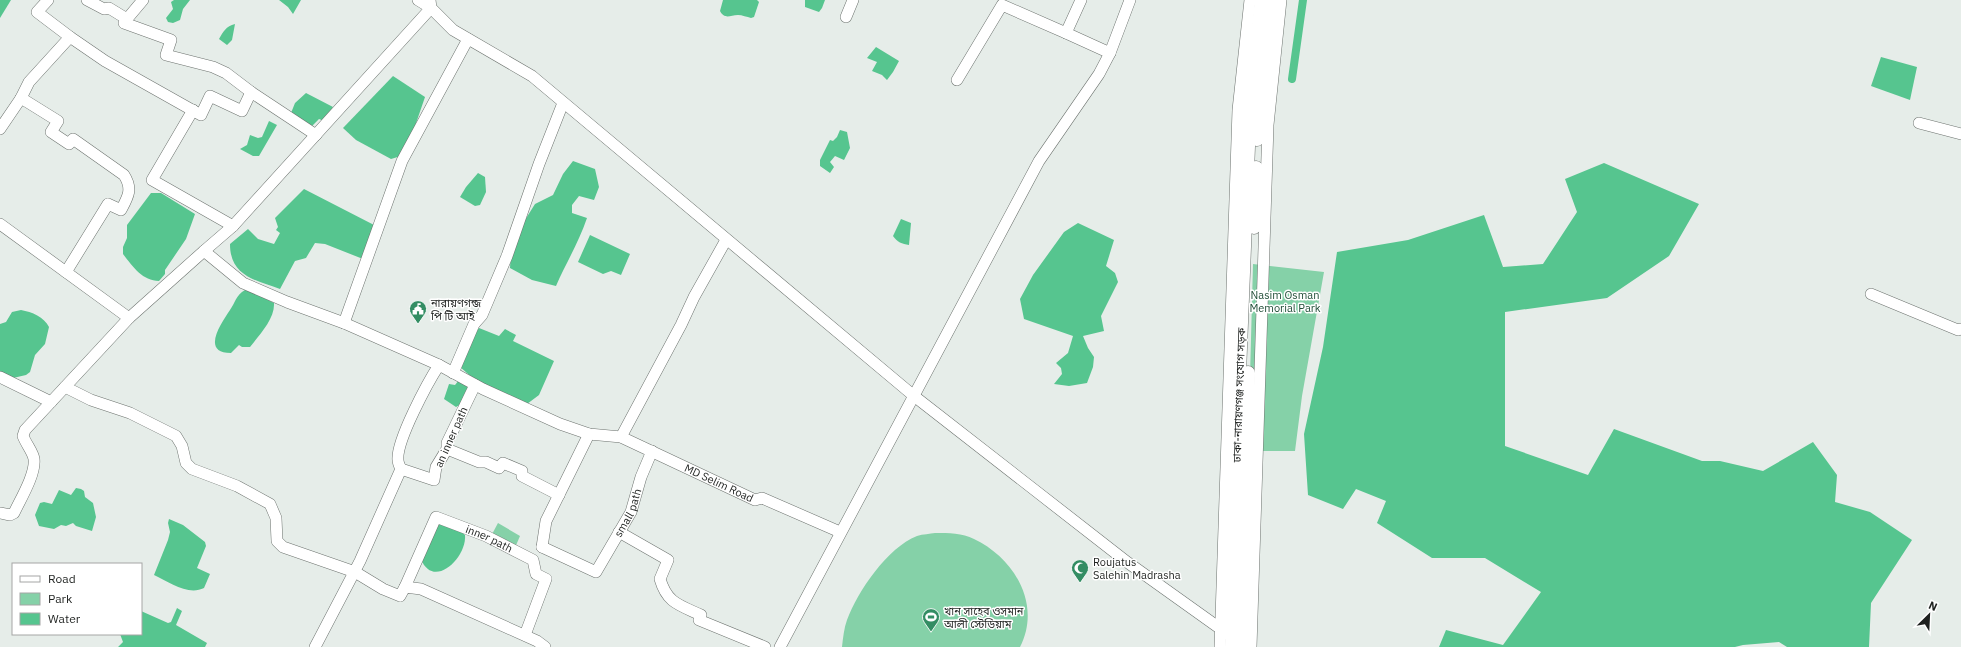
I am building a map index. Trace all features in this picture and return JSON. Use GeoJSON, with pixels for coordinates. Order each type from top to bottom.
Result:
{"type":"FeatureCollection","features":[{"type":"Feature","properties":{"kind":"main road","name":"ঢাকা-নারায়ণগঞ্জ সংযোগ সড়ক"},"geometry":{"type":"LineString","coordinates":[[1241,645],[1238,398],[1250,96],[1262,0]]}},
{"type":"Feature","properties":{"kind":"main road","name":"ঢাকা-নারায়ণগঞ্জ সংযোগ সড়ক"},"geometry":{"type":"LineString","coordinates":[[1241,645],[1249,344],[1258,125],[1272,0]]}},
{"type":"Feature","properties":{"kind":"street"},"geometry":{"type":"LineString","coordinates":[[48,0],[37,12],[70,37],[105,61],[201,115],[210,96],[242,111],[251,92]]}},
{"type":"Feature","properties":{"kind":"street"},"geometry":{"type":"LineString","coordinates":[[87,0],[104,10],[109,8],[127,19]]}},
{"type":"Feature","properties":{"kind":"street"},"geometry":{"type":"LineString","coordinates":[[143,0],[124,23],[171,40],[166,55],[214,67],[237,80],[251,92],[316,135]]}},
{"type":"Feature","properties":{"kind":"street"},"geometry":{"type":"LineString","coordinates":[[418,0],[430,4],[453,30],[532,76],[914,396],[1127,562],[1241,645]]}},
{"type":"Feature","properties":{"kind":"street"},"geometry":{"type":"LineString","coordinates":[[846,17],[852,0]]}},
{"type":"Feature","properties":{"kind":"street"},"geometry":{"type":"LineString","coordinates":[[1066,33],[1081,0]]}},
{"type":"Feature","properties":{"kind":"street"},"geometry":{"type":"LineString","coordinates":[[780,647],[1039,161],[1099,74],[1110,53],[1130,0]]}},
{"type":"Feature","properties":{"kind":"street"},"geometry":{"type":"LineString","coordinates":[[1220,647],[1238,110],[1250,0]]}},
{"type":"Feature","properties":{"kind":"street"},"geometry":{"type":"LineString","coordinates":[[1241,645],[1268,125],[1281,0]]}},
{"type":"Feature","properties":{"kind":"street"},"geometry":{"type":"LineString","coordinates":[[0,513],[13,515],[29,482],[34,464],[34,457],[23,436],[25,430],[129,318],[233,226],[316,135],[430,4]]}},
{"type":"Feature","properties":{"kind":"street"},"geometry":{"type":"LineString","coordinates":[[957,80],[1002,5],[1110,53]]}},
{"type":"Feature","properties":{"kind":"street"},"geometry":{"type":"LineString","coordinates":[[0,129],[30,82],[70,37]]}},
{"type":"Feature","properties":{"kind":"street"},"geometry":{"type":"LineString","coordinates":[[344,323],[402,161],[468,38]]}},
{"type":"Feature","properties":{"kind":"street"},"geometry":{"type":"LineString","coordinates":[[21,98],[58,121],[51,132],[69,144],[73,138],[124,175],[129,182],[130,187],[128,198],[121,210],[108,204],[66,272]]}},
{"type":"Feature","properties":{"kind":"street"},"geometry":{"type":"LineString","coordinates":[[454,373],[474,324],[482,315],[507,256],[537,171],[564,103]]}},
{"type":"Feature","properties":{"kind":"street"},"geometry":{"type":"LineString","coordinates":[[193,110],[152,180],[233,226]]}},
{"type":"Feature","properties":{"kind":"street"},"geometry":{"type":"LineString","coordinates":[[1919,123],[1961,134]]}},
{"type":"Feature","properties":{"kind":"street"},"geometry":{"type":"LineString","coordinates":[[0,224],[129,318]]}},
{"type":"Feature","properties":{"kind":"street"},"geometry":{"type":"LineString","coordinates":[[621,437],[681,325],[694,297],[726,240]]}},
{"type":"Feature","properties":{"kind":"street","name":"MD Selim Road"},"geometry":{"type":"LineString","coordinates":[[204,251],[243,283],[287,302],[344,323],[439,364],[475,385],[539,415],[589,434],[621,437],[755,500],[762,498],[840,532]]}},
{"type":"Feature","properties":{"kind":"street"},"geometry":{"type":"LineString","coordinates":[[1871,294],[1958,330],[1961,329]]}},
{"type":"Feature","properties":{"kind":"street"},"geometry":{"type":"LineString","coordinates":[[315,647],[340,597],[355,572],[401,469],[398,460],[401,442],[426,384],[439,364]]}},
{"type":"Feature","properties":{"kind":"street"},"geometry":{"type":"LineString","coordinates":[[0,377],[51,402]]}},
{"type":"Feature","properties":{"kind":"street","name":"an inner path"},"geometry":{"type":"LineString","coordinates":[[401,469],[434,480],[436,467],[447,449],[447,443],[475,385]]}},
{"type":"Feature","properties":{"kind":"street"},"geometry":{"type":"LineString","coordinates":[[65,387],[91,400],[130,413],[176,436],[182,446],[186,463],[192,469],[237,486],[270,504],[276,518],[277,541],[283,547],[355,572],[383,589],[400,596],[405,587],[422,589],[524,635],[545,647]]}},
{"type":"Feature","properties":{"kind":"street"},"geometry":{"type":"LineString","coordinates":[[524,635],[546,579],[536,574],[534,560],[542,547],[541,544],[546,521],[589,434]]}},
{"type":"Feature","properties":{"kind":"street"},"geometry":{"type":"LineString","coordinates":[[447,449],[479,462],[486,462],[499,468],[504,463],[522,470],[522,476],[559,495]]}},
{"type":"Feature","properties":{"kind":"street","name":"small path"},"geometry":{"type":"LineString","coordinates":[[542,547],[596,572],[631,512],[641,477],[652,451]]}},
{"type":"Feature","properties":{"kind":"street","name":"inner path"},"geometry":{"type":"LineString","coordinates":[[405,587],[436,517],[486,536],[534,560]]}},
{"type":"Feature","properties":{"kind":"street"},"geometry":{"type":"LineString","coordinates":[[619,532],[668,560],[660,579],[664,594],[677,604],[701,615],[699,620],[765,647]]}},
{"type":"Feature","properties":{"kind":"green space","name":"Nasim Osman Memorial Park"},"geometry":{"type":"Polygon","coordinates":[[[1253,264],[1324,272],[1302,396],[1295,451],[1248,451],[1253,264]]]}},
{"type":"Feature","properties":{"kind":"green space"},"geometry":{"type":"Polygon","coordinates":[[[498,523],[520,536],[514,550],[490,538],[498,523]]]}},
{"type":"Feature","properties":{"kind":"green space"},"geometry":{"type":"Polygon","coordinates":[[[935,533],[960,534],[974,539],[988,547],[1012,570],[1026,599],[1028,615],[1026,631],[1020,647],[842,647],[847,620],[858,596],[875,572],[895,550],[906,542],[917,536],[935,533]]]}},
{"type":"Feature","properties":{"kind":"water"},"geometry":{"type":"Polygon","coordinates":[[[0,0],[11,0],[0,18],[0,0]]]}},
{"type":"Feature","properties":{"kind":"water"},"geometry":{"type":"Polygon","coordinates":[[[174,0],[190,0],[183,9],[180,20],[173,23],[168,22],[166,18],[173,9],[171,2],[174,0]]]}},
{"type":"Feature","properties":{"kind":"water"},"geometry":{"type":"Polygon","coordinates":[[[279,0],[301,0],[293,14],[288,7],[279,0]]]}},
{"type":"Feature","properties":{"kind":"water"},"geometry":{"type":"Polygon","coordinates":[[[723,0],[757,0],[759,2],[754,17],[751,18],[740,15],[726,16],[722,14],[720,11],[723,0]]]}},
{"type":"Feature","properties":{"kind":"water"},"geometry":{"type":"Polygon","coordinates":[[[805,0],[825,0],[819,12],[805,7],[805,0]]]}},
{"type":"Feature","properties":{"kind":"water"},"geometry":{"type":"Polygon","coordinates":[[[235,24],[232,40],[227,45],[219,39],[227,28],[235,24]]]}},
{"type":"Feature","properties":{"kind":"water"},"geometry":{"type":"Polygon","coordinates":[[[876,47],[899,61],[887,80],[882,75],[872,71],[877,62],[867,58],[876,47]]]}},
{"type":"Feature","properties":{"kind":"water"},"geometry":{"type":"Polygon","coordinates":[[[1881,57],[1917,67],[1910,100],[1871,86],[1881,57]]]}},
{"type":"Feature","properties":{"kind":"water"},"geometry":{"type":"Polygon","coordinates":[[[393,76],[425,97],[413,132],[401,156],[391,159],[356,140],[343,128],[393,76]]]}},
{"type":"Feature","properties":{"kind":"water"},"geometry":{"type":"Polygon","coordinates":[[[306,93],[333,107],[324,121],[319,119],[312,126],[291,113],[295,103],[306,93]]]}},
{"type":"Feature","properties":{"kind":"water"},"geometry":{"type":"Polygon","coordinates":[[[269,121],[277,125],[259,156],[253,156],[240,149],[247,145],[250,135],[258,138],[262,137],[269,121]]]}},
{"type":"Feature","properties":{"kind":"water"},"geometry":{"type":"Polygon","coordinates":[[[840,130],[847,132],[850,148],[844,160],[835,156],[830,162],[834,167],[830,173],[820,166],[820,160],[830,140],[833,141],[837,137],[840,130]]]}},
{"type":"Feature","properties":{"kind":"water"},"geometry":{"type":"Polygon","coordinates":[[[573,161],[595,169],[599,187],[594,200],[579,196],[572,205],[572,213],[587,218],[556,286],[532,280],[510,268],[511,250],[520,228],[535,204],[553,195],[563,174],[573,161]]]}},
{"type":"Feature","properties":{"kind":"water"},"geometry":{"type":"Polygon","coordinates":[[[1604,163],[1699,204],[1669,256],[1607,298],[1505,312],[1505,446],[1588,475],[1614,429],[1702,461],[1720,461],[1763,471],[1813,442],[1837,475],[1835,502],[1870,512],[1912,540],[1871,603],[1869,647],[1787,647],[1779,642],[1735,647],[1439,647],[1446,630],[1503,645],[1541,592],[1485,558],[1432,558],[1377,523],[1386,501],[1356,489],[1343,509],[1308,495],[1304,434],[1323,347],[1337,252],[1408,240],[1484,215],[1503,267],[1543,264],[1577,212],[1565,179],[1604,163]]]}},
{"type":"Feature","properties":{"kind":"water"},"geometry":{"type":"Polygon","coordinates":[[[478,173],[485,177],[486,192],[480,205],[475,206],[460,197],[478,173]]]}},
{"type":"Feature","properties":{"kind":"water"},"geometry":{"type":"Polygon","coordinates":[[[304,189],[376,226],[363,259],[325,244],[315,243],[306,258],[295,261],[280,289],[253,279],[239,270],[231,255],[230,244],[248,229],[258,239],[274,244],[280,233],[276,230],[278,227],[275,218],[304,189]]]}},
{"type":"Feature","properties":{"kind":"water"},"geometry":{"type":"Polygon","coordinates":[[[151,193],[161,193],[195,214],[186,239],[165,270],[165,274],[159,281],[148,279],[143,276],[123,254],[123,247],[127,238],[127,225],[151,193]]]}},
{"type":"Feature","properties":{"kind":"water"},"geometry":{"type":"Polygon","coordinates":[[[901,219],[911,223],[909,245],[896,240],[893,236],[901,219]]]}},
{"type":"Feature","properties":{"kind":"water"},"geometry":{"type":"Polygon","coordinates":[[[1078,223],[1114,240],[1106,266],[1115,273],[1118,282],[1101,316],[1104,331],[1083,336],[1094,357],[1093,367],[1087,383],[1069,386],[1054,384],[1062,374],[1061,368],[1056,363],[1068,353],[1073,336],[1024,319],[1020,299],[1033,275],[1064,232],[1078,223]]]}},
{"type":"Feature","properties":{"kind":"water"},"geometry":{"type":"Polygon","coordinates":[[[590,235],[630,254],[621,275],[611,271],[603,274],[578,262],[590,235]]]}},
{"type":"Feature","properties":{"kind":"water"},"geometry":{"type":"Polygon","coordinates":[[[245,290],[255,293],[274,303],[272,315],[266,326],[250,347],[242,347],[239,345],[231,353],[222,352],[217,348],[215,343],[216,336],[222,322],[238,297],[245,290]]]}},
{"type":"Feature","properties":{"kind":"water"},"geometry":{"type":"Polygon","coordinates":[[[21,310],[29,312],[44,320],[49,327],[45,344],[35,355],[30,372],[26,375],[13,378],[0,373],[0,324],[6,322],[12,312],[21,310]]]}},
{"type":"Feature","properties":{"kind":"water"},"geometry":{"type":"Polygon","coordinates":[[[479,328],[499,336],[505,329],[516,335],[513,341],[554,361],[539,395],[527,404],[476,381],[459,366],[472,337],[479,328]]]}},
{"type":"Feature","properties":{"kind":"water"},"geometry":{"type":"Polygon","coordinates":[[[459,380],[471,386],[463,403],[456,407],[444,399],[449,384],[455,385],[459,380]]]}},
{"type":"Feature","properties":{"kind":"water"},"geometry":{"type":"Polygon","coordinates":[[[76,488],[84,491],[85,497],[93,503],[96,517],[92,531],[76,526],[73,523],[66,526],[61,525],[54,529],[39,526],[35,515],[40,503],[44,502],[52,504],[59,490],[71,495],[76,488]]]}},
{"type":"Feature","properties":{"kind":"water"},"geometry":{"type":"Polygon","coordinates":[[[169,519],[183,525],[205,542],[206,546],[197,568],[210,574],[204,588],[198,590],[185,589],[154,575],[168,540],[170,532],[168,523],[169,519]]]}},
{"type":"Feature","properties":{"kind":"water"},"geometry":{"type":"Polygon","coordinates":[[[441,523],[458,529],[465,535],[464,544],[461,553],[455,561],[441,571],[433,572],[426,568],[421,559],[436,525],[441,523]]]}},
{"type":"Feature","properties":{"kind":"water"},"geometry":{"type":"Polygon","coordinates":[[[177,608],[182,611],[176,625],[207,643],[205,647],[118,647],[123,642],[120,635],[142,635],[142,611],[168,623],[171,622],[177,608]]]}},
{"type":"Feature","properties":{"kind":"waterway"},"geometry":{"type":"LineString","coordinates":[[1292,79],[1303,0]]}},
{"type":"Feature","properties":{"kind":"place","name":"নারায়ণগন্জ পি টি আই"},"geometry":{"type":"Point","coordinates":[418,324]}},
{"type":"Feature","properties":{"kind":"place","name":"Roujatus Salehin Madrasha"},"geometry":{"type":"Point","coordinates":[1080,583]}},
{"type":"Feature","properties":{"kind":"place","name":"খান সাহেব ওসমান আলী স্টেডিয়াম"},"geometry":{"type":"Point","coordinates":[931,632]}}]}
